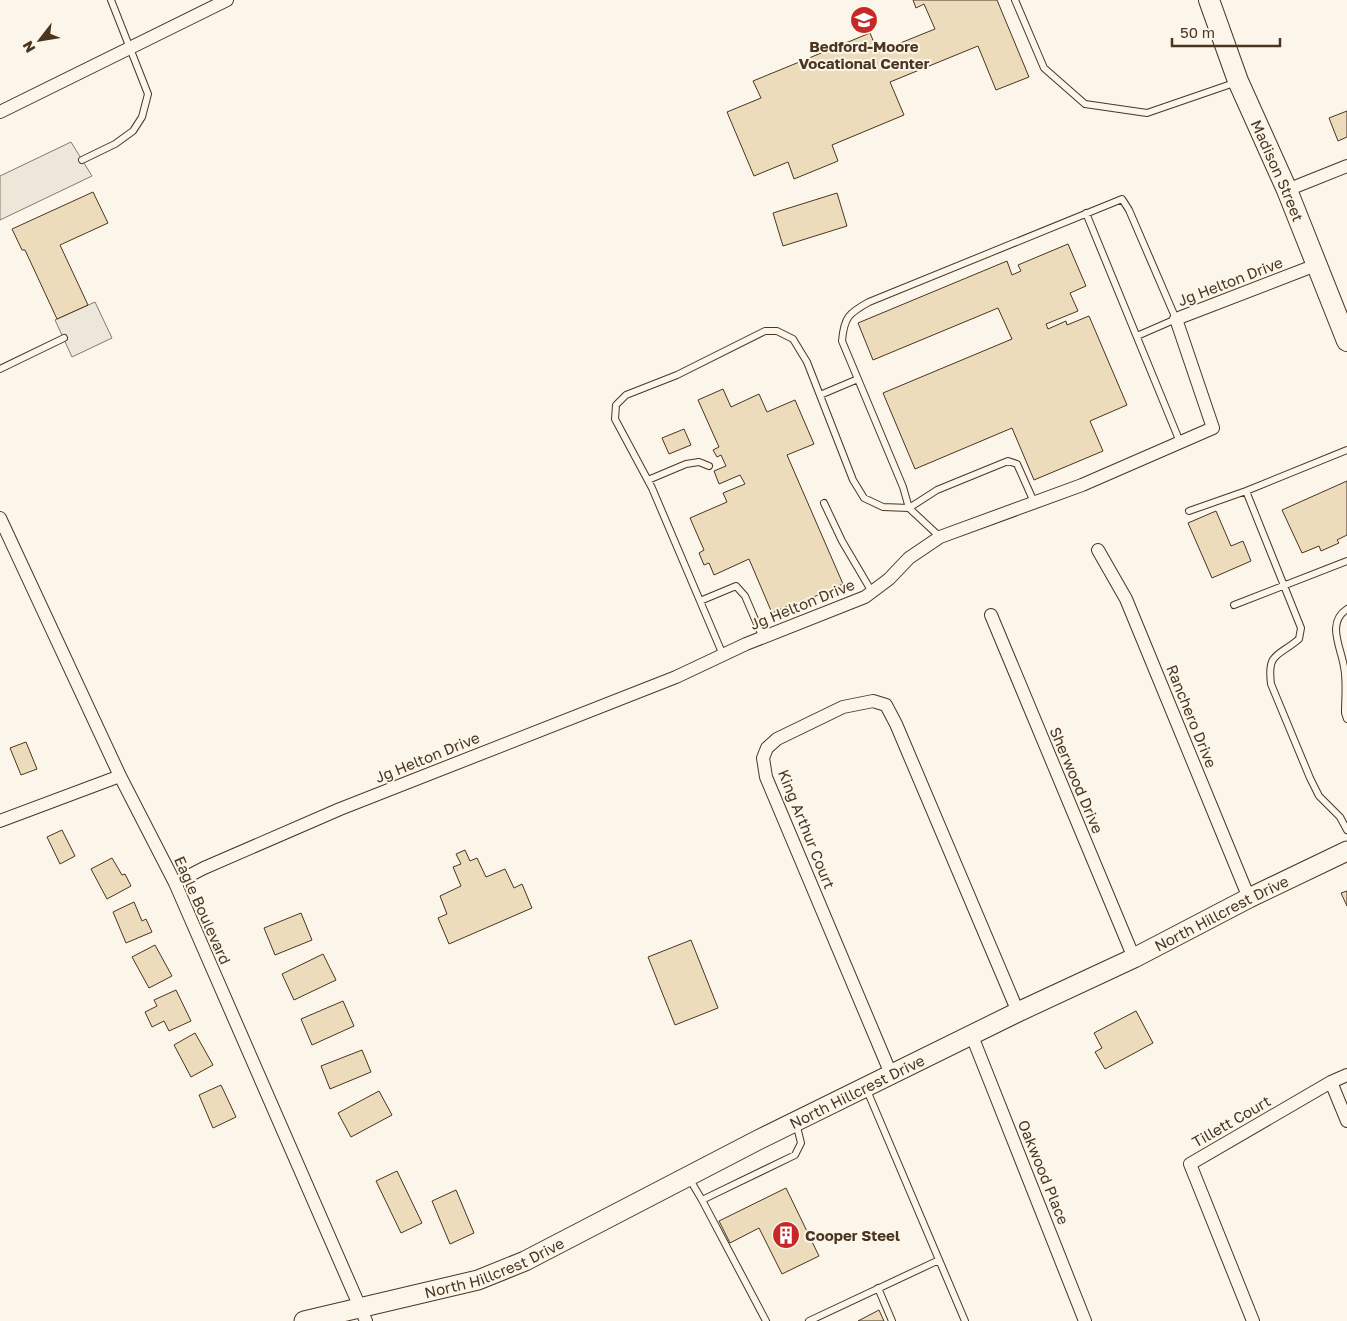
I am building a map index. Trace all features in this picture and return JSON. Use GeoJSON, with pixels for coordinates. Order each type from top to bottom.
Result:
{"type":"FeatureCollection","features":[{"type":"Feature","properties":{"kind":"main road","name":"Madison Street"},"geometry":{"type":"LineString","coordinates":[[1209,0],[1238,81],[1287,190],[1347,341]]}},
{"type":"Feature","properties":{"kind":"street"},"geometry":{"type":"LineString","coordinates":[[0,112],[227,0]]}},
{"type":"Feature","properties":{"kind":"street"},"geometry":{"type":"LineString","coordinates":[[1287,190],[1347,166]]}},
{"type":"Feature","properties":{"kind":"street","name":"Jg Helton Drive"},"geometry":{"type":"LineString","coordinates":[[175,883],[204,868],[340,809],[676,677],[763,638],[865,597],[889,579],[909,558],[940,537],[1082,485],[1213,428],[1176,319],[1316,264]]}},
{"type":"Feature","properties":{"kind":"street","name":"Eagle Boulevard"},"geometry":{"type":"LineString","coordinates":[[0,518],[120,776],[175,883],[362,1314]]}},
{"type":"Feature","properties":{"kind":"street","name":"Ranchero Drive"},"geometry":{"type":"LineString","coordinates":[[1098,550],[1126,599],[1249,898]]}},
{"type":"Feature","properties":{"kind":"street","name":"Sherwood Drive"},"geometry":{"type":"LineString","coordinates":[[991,615],[1134,958]]}},
{"type":"Feature","properties":{"kind":"street","name":"King Arthur Court"},"geometry":{"type":"LineString","coordinates":[[891,1074],[766,777],[763,758],[767,748],[777,739],[843,707],[873,701],[886,706],[896,724],[1018,1012]]}},
{"type":"Feature","properties":{"kind":"street"},"geometry":{"type":"LineString","coordinates":[[0,821],[120,776]]}},
{"type":"Feature","properties":{"kind":"street","name":"North Hillcrest Drive"},"geometry":{"type":"LineString","coordinates":[[304,1321],[362,1314],[478,1280],[525,1262],[688,1176],[891,1074],[1134,958],[1249,898],[1347,851]]}},
{"type":"Feature","properties":{"kind":"street","name":"Oakwood Place"},"geometry":{"type":"LineString","coordinates":[[972,1036],[1085,1321]]}},
{"type":"Feature","properties":{"kind":"street","name":"Tillett Court"},"geometry":{"type":"LineString","coordinates":[[1253,1321],[1190,1164],[1331,1082],[1347,1075]]}},
{"type":"Feature","properties":{"kind":"street"},"geometry":{"type":"LineString","coordinates":[[1331,1082],[1347,1121]]}},
{"type":"Feature","properties":{"kind":"lane"},"geometry":{"type":"LineString","coordinates":[[1015,0],[1044,68],[1085,104],[1147,113],[1238,81]]}},
{"type":"Feature","properties":{"kind":"lane"},"geometry":{"type":"LineString","coordinates":[[82,160],[121,140],[132,132],[142,117],[148,94],[131,48],[110,1]]}},
{"type":"Feature","properties":{"kind":"lane"},"geometry":{"type":"LineString","coordinates":[[940,537],[909,508],[903,487],[842,340],[843,325],[851,311],[1122,199],[1129,210],[1176,319],[1137,336]]}},
{"type":"Feature","properties":{"kind":"lane"},"geometry":{"type":"LineString","coordinates":[[1086,213],[1180,442]]}},
{"type":"Feature","properties":{"kind":"lane"},"geometry":{"type":"LineString","coordinates":[[723,655],[648,480],[615,419],[616,406],[626,395],[677,375],[765,331],[778,331],[793,339],[807,362],[853,480],[864,498],[883,507],[909,508],[937,490],[1008,461],[1017,464],[1034,502]]}},
{"type":"Feature","properties":{"kind":"lane"},"geometry":{"type":"LineString","coordinates":[[0,369],[64,338]]}},
{"type":"Feature","properties":{"kind":"lane"},"geometry":{"type":"LineString","coordinates":[[820,395],[858,379]]}},
{"type":"Feature","properties":{"kind":"lane"},"geometry":{"type":"LineString","coordinates":[[1189,511],[1246,491],[1347,450]]}},
{"type":"Feature","properties":{"kind":"lane"},"geometry":{"type":"LineString","coordinates":[[648,480],[686,464],[699,462],[709,466]]}},
{"type":"Feature","properties":{"kind":"lane"},"geometry":{"type":"LineString","coordinates":[[1246,491],[1301,628],[1299,639],[1274,655],[1269,672],[1271,684],[1319,796],[1340,817],[1347,830]]}},
{"type":"Feature","properties":{"kind":"lane"},"geometry":{"type":"LineString","coordinates":[[824,503],[842,541],[872,592]]}},
{"type":"Feature","properties":{"kind":"lane"},"geometry":{"type":"LineString","coordinates":[[1234,605],[1347,561]]}},
{"type":"Feature","properties":{"kind":"lane"},"geometry":{"type":"LineString","coordinates":[[700,601],[736,586],[745,596],[763,638]]}},
{"type":"Feature","properties":{"kind":"lane"},"geometry":{"type":"LineString","coordinates":[[1347,609],[1337,621],[1336,633],[1345,667],[1345,713],[1347,719]]}},
{"type":"Feature","properties":{"kind":"lane"},"geometry":{"type":"LineString","coordinates":[[865,1087],[965,1321]]}},
{"type":"Feature","properties":{"kind":"lane"},"geometry":{"type":"LineString","coordinates":[[702,1200],[794,1155],[801,1143],[796,1122]]}},
{"type":"Feature","properties":{"kind":"lane"},"geometry":{"type":"LineString","coordinates":[[688,1176],[766,1321]]}},
{"type":"Feature","properties":{"kind":"lane"},"geometry":{"type":"LineString","coordinates":[[809,1321],[939,1260]]}},
{"type":"Feature","properties":{"kind":"lane"},"geometry":{"type":"LineString","coordinates":[[878,1288],[892,1321]]}},
{"type":"Feature","properties":{"kind":"shaded area"},"geometry":{"type":"Polygon","coordinates":[[[71,142],[92,176],[0,220],[0,176],[71,142]]]}},
{"type":"Feature","properties":{"kind":"shaded area"},"geometry":{"type":"Polygon","coordinates":[[[95,302],[112,338],[72,357],[55,320],[95,302]]]}},
{"type":"Feature","properties":{"kind":"building"},"geometry":{"type":"Polygon","coordinates":[[[913,0],[997,0],[1029,77],[996,90],[978,46],[890,82],[904,115],[832,145],[838,161],[794,179],[788,162],[754,176],[727,112],[761,98],[753,81],[870,33],[878,52],[935,29],[924,4],[916,8],[913,0]]]}},
{"type":"Feature","properties":{"kind":"building"},"geometry":{"type":"Polygon","coordinates":[[[1347,111],[1347,137],[1338,141],[1329,118],[1347,111]]]}},
{"type":"Feature","properties":{"kind":"building"},"geometry":{"type":"Polygon","coordinates":[[[93,192],[108,223],[60,245],[88,305],[57,319],[25,250],[22,250],[12,229],[93,192]]]}},
{"type":"Feature","properties":{"kind":"building"},"geometry":{"type":"Polygon","coordinates":[[[837,193],[847,226],[783,246],[773,213],[837,193]]]}},
{"type":"Feature","properties":{"kind":"building"},"geometry":{"type":"Polygon","coordinates":[[[1068,244],[1086,286],[1070,293],[1078,311],[1046,324],[1048,329],[1066,321],[1067,325],[1089,316],[1127,405],[1090,421],[1103,451],[1034,480],[1012,428],[915,469],[883,393],[1012,339],[998,308],[873,360],[858,323],[1007,261],[1012,275],[1021,271],[1018,265],[1068,244]]]}},
{"type":"Feature","properties":{"kind":"building"},"geometry":{"type":"Polygon","coordinates":[[[723,389],[731,407],[759,394],[767,412],[795,400],[814,444],[787,455],[843,584],[791,607],[790,605],[772,613],[749,559],[714,575],[709,563],[704,565],[699,553],[704,550],[690,518],[727,502],[723,493],[745,484],[740,475],[719,484],[714,471],[726,466],[721,455],[717,457],[713,450],[719,447],[698,400],[723,389]]]}},
{"type":"Feature","properties":{"kind":"building"},"geometry":{"type":"Polygon","coordinates":[[[684,429],[691,445],[669,454],[662,438],[684,429]]]}},
{"type":"Feature","properties":{"kind":"building"},"geometry":{"type":"Polygon","coordinates":[[[1347,481],[1347,535],[1337,540],[1339,543],[1321,551],[1319,546],[1302,553],[1282,510],[1347,481]]]}},
{"type":"Feature","properties":{"kind":"building"},"geometry":{"type":"Polygon","coordinates":[[[1216,511],[1231,546],[1243,541],[1251,561],[1212,578],[1188,523],[1216,511]]]}},
{"type":"Feature","properties":{"kind":"building"},"geometry":{"type":"Polygon","coordinates":[[[26,742],[37,769],[21,775],[10,748],[26,742]]]}},
{"type":"Feature","properties":{"kind":"building"},"geometry":{"type":"Polygon","coordinates":[[[62,830],[75,856],[60,864],[47,837],[62,830]]]}},
{"type":"Feature","properties":{"kind":"building"},"geometry":{"type":"Polygon","coordinates":[[[465,850],[470,861],[477,858],[486,877],[505,869],[514,888],[522,884],[532,908],[449,944],[438,918],[447,914],[440,896],[461,886],[453,867],[461,864],[456,854],[465,850]]]}},
{"type":"Feature","properties":{"kind":"building"},"geometry":{"type":"Polygon","coordinates":[[[112,858],[122,875],[125,874],[131,886],[107,899],[91,869],[112,858]]]}},
{"type":"Feature","properties":{"kind":"building"},"geometry":{"type":"Polygon","coordinates":[[[1347,891],[1347,906],[1341,893],[1347,891]]]}},
{"type":"Feature","properties":{"kind":"building"},"geometry":{"type":"Polygon","coordinates":[[[134,902],[142,921],[146,919],[152,932],[126,943],[113,912],[134,902]]]}},
{"type":"Feature","properties":{"kind":"building"},"geometry":{"type":"Polygon","coordinates":[[[301,913],[312,940],[275,955],[264,928],[301,913]]]}},
{"type":"Feature","properties":{"kind":"building"},"geometry":{"type":"Polygon","coordinates":[[[691,940],[718,1008],[675,1025],[648,957],[691,940]]]}},
{"type":"Feature","properties":{"kind":"building"},"geometry":{"type":"Polygon","coordinates":[[[155,945],[172,976],[149,988],[132,957],[155,945]]]}},
{"type":"Feature","properties":{"kind":"building"},"geometry":{"type":"Polygon","coordinates":[[[323,954],[336,980],[294,1000],[282,974],[323,954]]]}},
{"type":"Feature","properties":{"kind":"building"},"geometry":{"type":"Polygon","coordinates":[[[176,990],[191,1021],[169,1031],[164,1021],[152,1027],[145,1012],[157,1006],[154,1000],[176,990]]]}},
{"type":"Feature","properties":{"kind":"building"},"geometry":{"type":"Polygon","coordinates":[[[343,1001],[354,1026],[312,1045],[301,1019],[343,1001]]]}},
{"type":"Feature","properties":{"kind":"building"},"geometry":{"type":"Polygon","coordinates":[[[1136,1011],[1153,1043],[1105,1069],[1095,1052],[1102,1048],[1094,1033],[1136,1011]]]}},
{"type":"Feature","properties":{"kind":"building"},"geometry":{"type":"Polygon","coordinates":[[[195,1033],[213,1065],[191,1077],[174,1045],[195,1033]]]}},
{"type":"Feature","properties":{"kind":"building"},"geometry":{"type":"Polygon","coordinates":[[[362,1050],[371,1072],[330,1089],[321,1066],[362,1050]]]}},
{"type":"Feature","properties":{"kind":"building"},"geometry":{"type":"Polygon","coordinates":[[[221,1085],[236,1117],[213,1128],[199,1095],[221,1085]]]}},
{"type":"Feature","properties":{"kind":"building"},"geometry":{"type":"Polygon","coordinates":[[[379,1091],[392,1115],[351,1137],[338,1113],[379,1091]]]}},
{"type":"Feature","properties":{"kind":"building"},"geometry":{"type":"Polygon","coordinates":[[[397,1171],[422,1223],[401,1233],[376,1181],[397,1171]]]}},
{"type":"Feature","properties":{"kind":"building","name":"Cooper Steel"},"geometry":{"type":"Polygon","coordinates":[[[786,1188],[819,1256],[782,1274],[759,1228],[730,1243],[719,1221],[786,1188]]]}},
{"type":"Feature","properties":{"kind":"building"},"geometry":{"type":"Polygon","coordinates":[[[456,1190],[474,1233],[450,1244],[432,1201],[456,1190]]]}},
{"type":"Feature","properties":{"kind":"building"},"geometry":{"type":"Polygon","coordinates":[[[879,1310],[884,1321],[858,1321],[879,1310]]]}},
{"type":"Feature","properties":{"kind":"place","name":"Bedford-Moore Vocational Center"},"geometry":{"type":"Point","coordinates":[864,20]}},
{"type":"Feature","properties":{"kind":"place","name":"Cooper Steel"},"geometry":{"type":"Point","coordinates":[786,1235]}}]}
